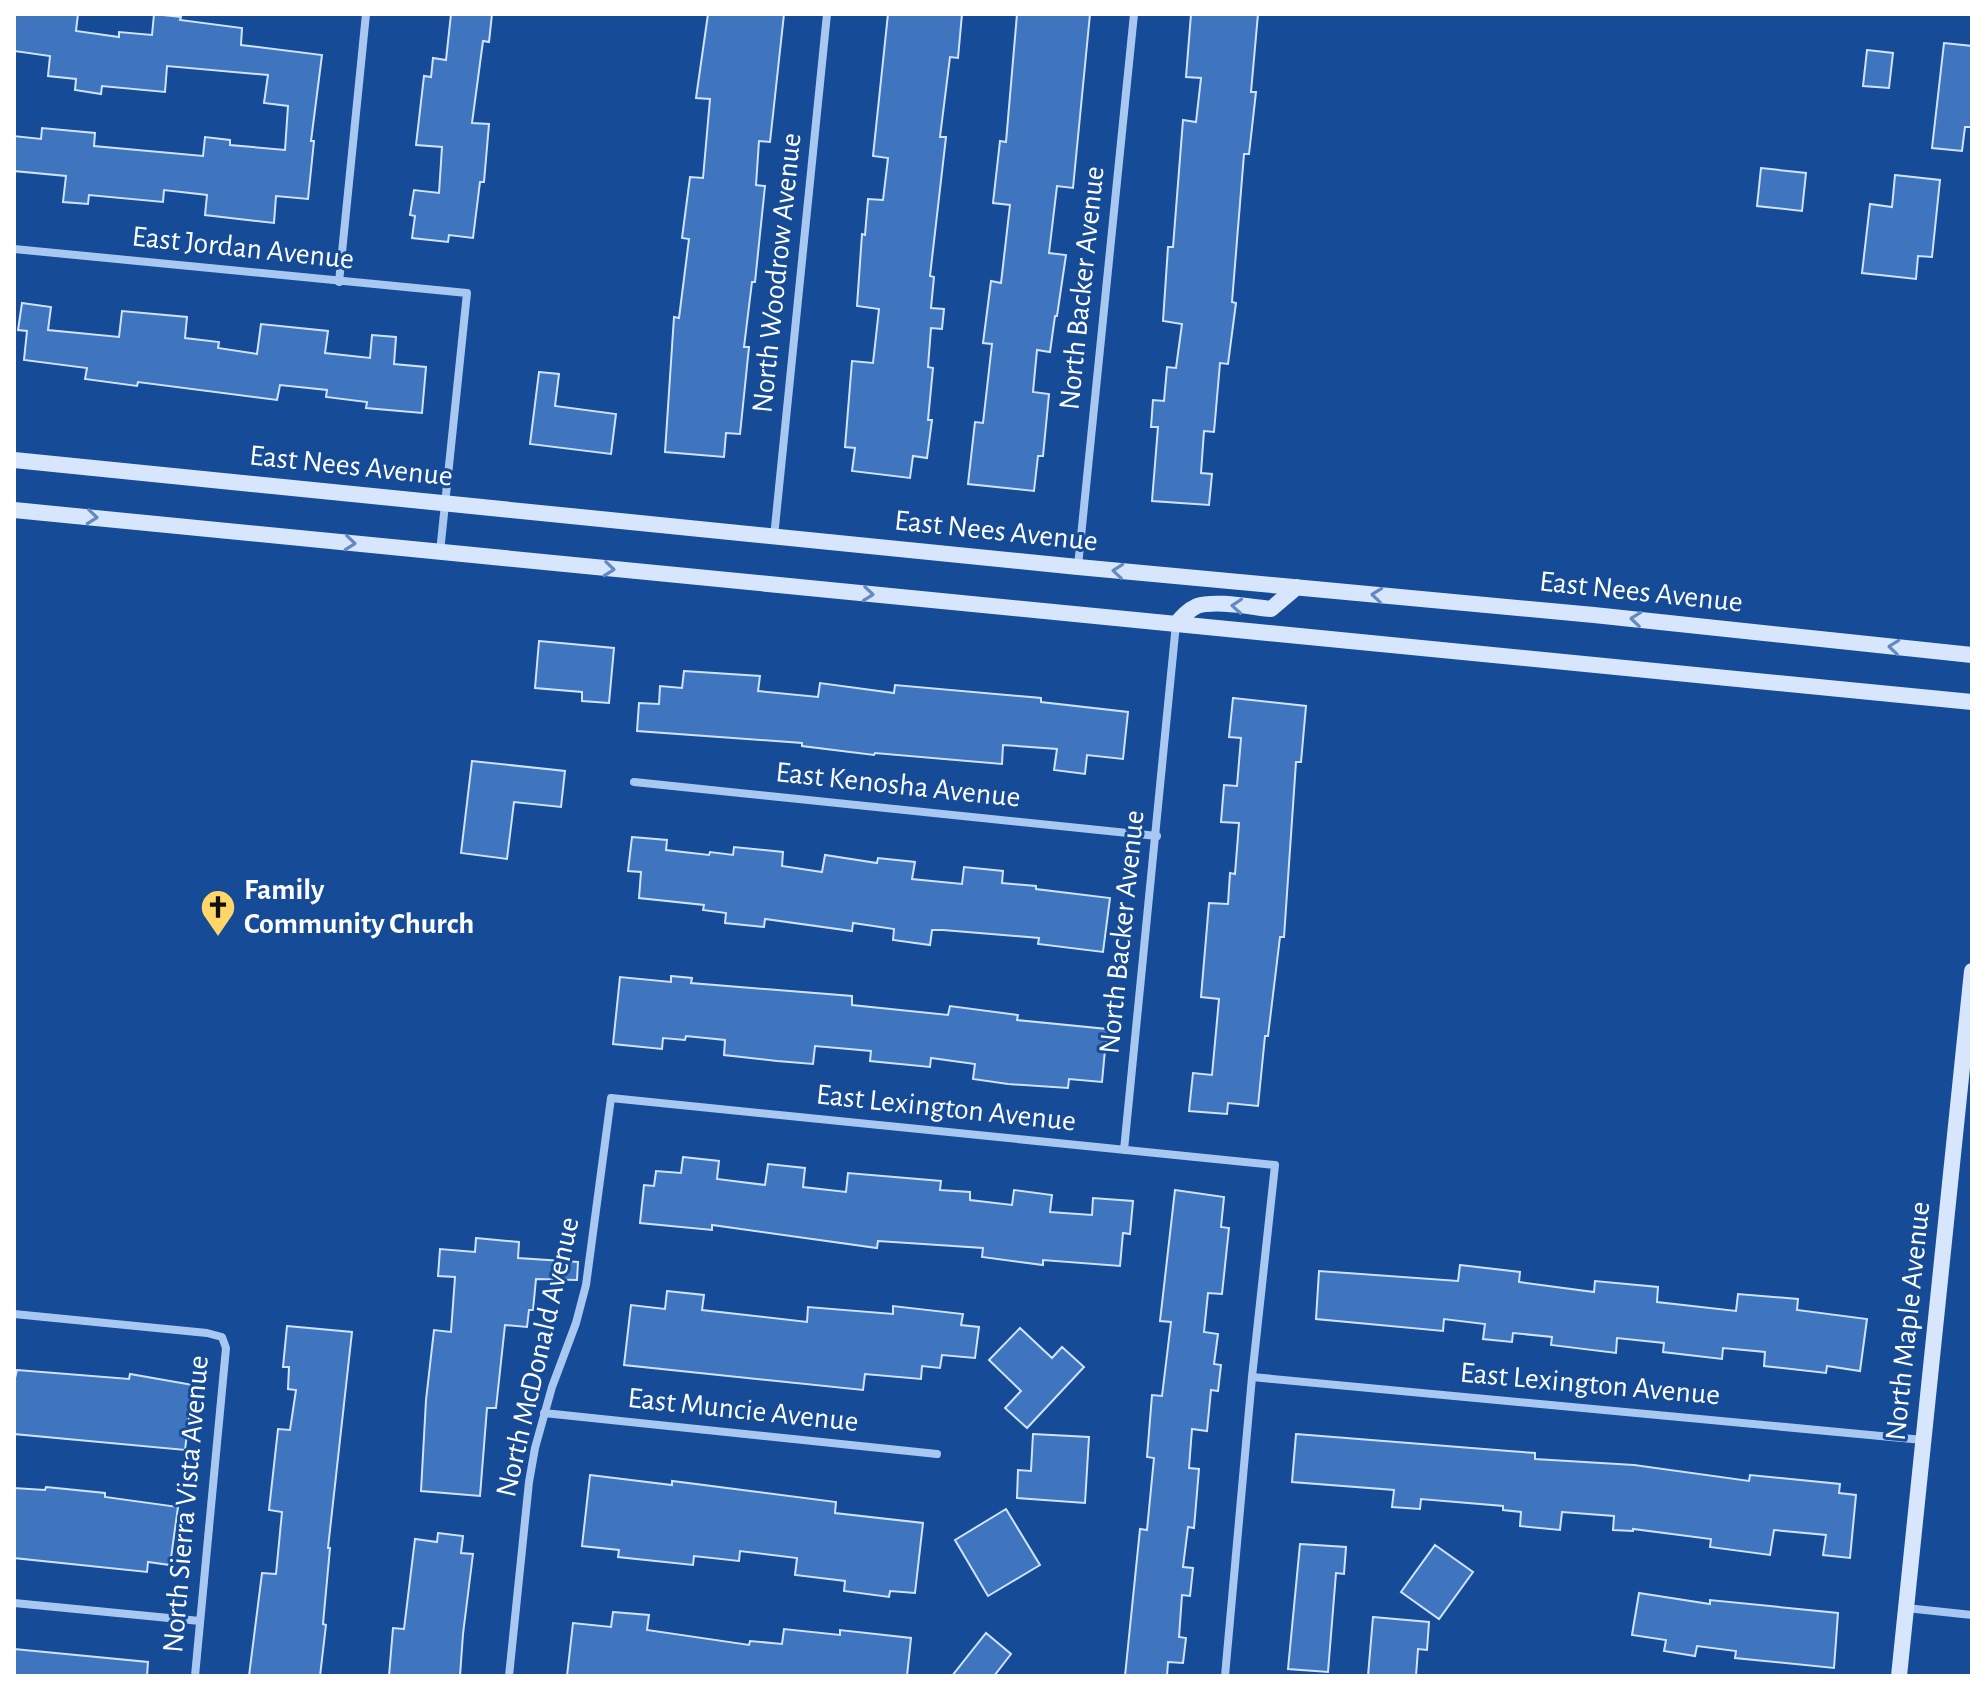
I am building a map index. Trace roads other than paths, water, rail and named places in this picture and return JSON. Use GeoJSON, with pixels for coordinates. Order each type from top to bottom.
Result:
{"type":"FeatureCollection","features":[{"type":"Feature","properties":{"kind":"main road","name":"East Nees Avenue"},"geometry":{"type":"LineString","coordinates":[[14,460],[1972,655]]}},
{"type":"Feature","properties":{"kind":"main road"},"geometry":{"type":"LineString","coordinates":[[14,510],[1972,702]]}},
{"type":"Feature","properties":{"kind":"main road"},"geometry":{"type":"LineString","coordinates":[[1176,624],[1198,606],[1211,604],[1271,609],[1297,587]]}},
{"type":"Feature","properties":{"kind":"main road","name":"North Maple Avenue"},"geometry":{"type":"LineString","coordinates":[[1899,1676],[1972,971]]}},
{"type":"Feature","properties":{"kind":"street"},"geometry":{"type":"LineString","coordinates":[[339,282],[366,14]]}},
{"type":"Feature","properties":{"kind":"street","name":"North Woodrow Avenue"},"geometry":{"type":"LineString","coordinates":[[774,537],[827,14]]}},
{"type":"Feature","properties":{"kind":"street","name":"North Backer Avenue"},"geometry":{"type":"LineString","coordinates":[[1078,567],[1134,14]]}},
{"type":"Feature","properties":{"kind":"street","name":"East Jordan Avenue"},"geometry":{"type":"LineString","coordinates":[[14,249],[467,293],[445,503]]}},
{"type":"Feature","properties":{"kind":"street"},"geometry":{"type":"LineString","coordinates":[[440,552],[445,503]]}},
{"type":"Feature","properties":{"kind":"street","name":"North Backer Avenue"},"geometry":{"type":"LineString","coordinates":[[1124,1150],[1176,624]]}},
{"type":"Feature","properties":{"kind":"street","name":"East Kenosha Avenue"},"geometry":{"type":"LineString","coordinates":[[634,782],[1157,836]]}},
{"type":"Feature","properties":{"kind":"street","name":"East Lexington Avenue"},"geometry":{"type":"LineString","coordinates":[[611,1098],[1275,1165],[1252,1377],[1923,1440]]}},
{"type":"Feature","properties":{"kind":"street","name":"North McDonald Avenue"},"geometry":{"type":"LineString","coordinates":[[509,1676],[529,1482],[544,1413],[586,1285],[611,1098]]}},
{"type":"Feature","properties":{"kind":"street","name":"North Sierra Vista Avenue"},"geometry":{"type":"LineString","coordinates":[[14,1314],[222,1337],[226,1348],[195,1676]]}},
{"type":"Feature","properties":{"kind":"street"},"geometry":{"type":"LineString","coordinates":[[1225,1676],[1252,1377]]}},
{"type":"Feature","properties":{"kind":"street","name":"East Muncie Avenue"},"geometry":{"type":"LineString","coordinates":[[544,1413],[937,1454]]}},
{"type":"Feature","properties":{"kind":"street"},"geometry":{"type":"LineString","coordinates":[[14,1603],[200,1621]]}},
{"type":"Feature","properties":{"kind":"street"},"geometry":{"type":"LineString","coordinates":[[1906,1608],[1972,1615]]}},
{"type":"Feature","properties":{"kind":"place","name":"Family Community Church"},"geometry":{"type":"Point","coordinates":[218,938]}}]}
